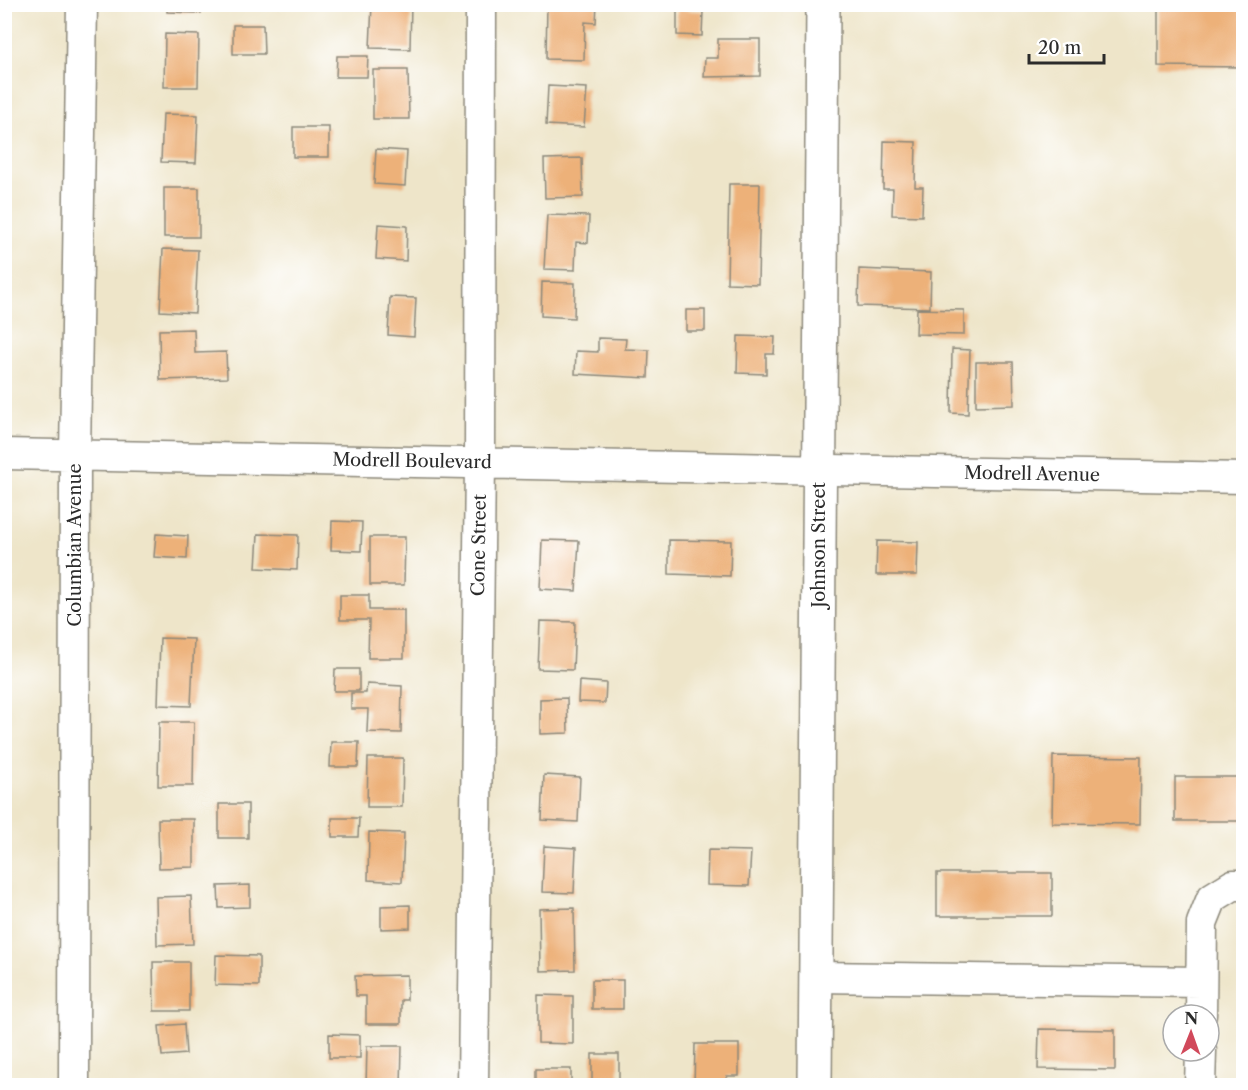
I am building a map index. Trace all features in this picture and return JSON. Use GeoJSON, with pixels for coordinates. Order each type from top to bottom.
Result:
{"type":"FeatureCollection","features":[{"type":"Feature","properties":{"kind":"street","name":"Columbian Avenue"},"geometry":{"type":"LineString","coordinates":[[74,1086],[75,455],[82,4]]}},
{"type":"Feature","properties":{"kind":"street","name":"Cone Street"},"geometry":{"type":"LineString","coordinates":[[473,1086],[480,462],[481,4]]}},
{"type":"Feature","properties":{"kind":"street","name":"Johnson Street"},"geometry":{"type":"LineString","coordinates":[[815,1086],[823,4]]}},
{"type":"Feature","properties":{"kind":"street","name":"Modrell Boulevard"},"geometry":{"type":"LineString","coordinates":[[4,454],[820,470]]}},
{"type":"Feature","properties":{"kind":"street","name":"Modrell Avenue"},"geometry":{"type":"LineString","coordinates":[[820,470],[1244,477]]}},
{"type":"Feature","properties":{"kind":"street"},"geometry":{"type":"LineString","coordinates":[[1201,1003],[1202,923],[1212,898],[1233,885],[1244,885]]}},
{"type":"Feature","properties":{"kind":"street"},"geometry":{"type":"LineString","coordinates":[[816,977],[1201,982]]}},
{"type":"Feature","properties":{"kind":"street"},"geometry":{"type":"LineString","coordinates":[[1200,1086],[1201,1063]]}},
{"type":"Feature","properties":{"kind":"building"},"geometry":{"type":"Polygon","coordinates":[[[167,4],[201,4],[201,13],[167,12],[167,4]]]}},
{"type":"Feature","properties":{"kind":"building"},"geometry":{"type":"Polygon","coordinates":[[[372,4],[411,4],[410,49],[370,48],[372,4]]]}},
{"type":"Feature","properties":{"kind":"building"},"geometry":{"type":"Polygon","coordinates":[[[547,4],[597,4],[596,23],[585,22],[584,60],[546,59],[547,4]]]}},
{"type":"Feature","properties":{"kind":"building"},"geometry":{"type":"Polygon","coordinates":[[[1158,4],[1244,4],[1244,67],[1158,66],[1158,4]]]}},
{"type":"Feature","properties":{"kind":"building"},"geometry":{"type":"Polygon","coordinates":[[[677,10],[703,11],[702,36],[677,35],[677,10]]]}},
{"type":"Feature","properties":{"kind":"building"},"geometry":{"type":"Polygon","coordinates":[[[233,25],[263,25],[264,54],[233,54],[233,25]]]}},
{"type":"Feature","properties":{"kind":"building"},"geometry":{"type":"Polygon","coordinates":[[[165,34],[199,35],[198,87],[164,87],[165,34]]]}},
{"type":"Feature","properties":{"kind":"building"},"geometry":{"type":"Polygon","coordinates":[[[718,39],[760,39],[760,76],[704,77],[705,58],[718,58],[718,39]]]}},
{"type":"Feature","properties":{"kind":"building"},"geometry":{"type":"Polygon","coordinates":[[[337,56],[368,56],[367,77],[336,77],[337,56]]]}},
{"type":"Feature","properties":{"kind":"building"},"geometry":{"type":"Polygon","coordinates":[[[373,70],[408,70],[409,119],[373,119],[373,70]]]}},
{"type":"Feature","properties":{"kind":"building"},"geometry":{"type":"Polygon","coordinates":[[[548,86],[587,88],[584,127],[546,125],[548,86]]]}},
{"type":"Feature","properties":{"kind":"building"},"geometry":{"type":"Polygon","coordinates":[[[163,114],[198,115],[196,163],[161,162],[163,114]]]}},
{"type":"Feature","properties":{"kind":"building"},"geometry":{"type":"Polygon","coordinates":[[[293,127],[329,127],[329,157],[293,157],[293,127]]]}},
{"type":"Feature","properties":{"kind":"building"},"geometry":{"type":"Polygon","coordinates":[[[884,141],[916,142],[915,187],[923,187],[922,216],[892,215],[893,189],[883,189],[884,141]]]}},
{"type":"Feature","properties":{"kind":"building"},"geometry":{"type":"Polygon","coordinates":[[[376,149],[407,151],[405,186],[374,184],[376,149]]]}},
{"type":"Feature","properties":{"kind":"building"},"geometry":{"type":"Polygon","coordinates":[[[582,158],[583,197],[545,198],[544,159],[582,158]]]}},
{"type":"Feature","properties":{"kind":"building"},"geometry":{"type":"Polygon","coordinates":[[[729,184],[760,184],[758,284],[727,283],[729,184]]]}},
{"type":"Feature","properties":{"kind":"building"},"geometry":{"type":"Polygon","coordinates":[[[164,188],[199,188],[199,237],[164,237],[164,188]]]}},
{"type":"Feature","properties":{"kind":"building"},"geometry":{"type":"Polygon","coordinates":[[[547,215],[589,216],[588,243],[576,242],[575,270],[544,269],[547,215]]]}},
{"type":"Feature","properties":{"kind":"building"},"geometry":{"type":"Polygon","coordinates":[[[378,224],[407,226],[406,261],[376,259],[378,224]]]}},
{"type":"Feature","properties":{"kind":"building"},"geometry":{"type":"Polygon","coordinates":[[[163,249],[198,250],[195,313],[160,311],[163,249]]]}},
{"type":"Feature","properties":{"kind":"building"},"geometry":{"type":"Polygon","coordinates":[[[859,269],[931,272],[930,308],[858,306],[859,269]]]}},
{"type":"Feature","properties":{"kind":"building"},"geometry":{"type":"Polygon","coordinates":[[[542,282],[575,283],[574,318],[541,316],[542,282]]]}},
{"type":"Feature","properties":{"kind":"building"},"geometry":{"type":"Polygon","coordinates":[[[390,297],[416,298],[414,337],[388,335],[390,297]]]}},
{"type":"Feature","properties":{"kind":"building"},"geometry":{"type":"Polygon","coordinates":[[[917,309],[964,310],[964,335],[916,334],[917,309]]]}},
{"type":"Feature","properties":{"kind":"building"},"geometry":{"type":"Polygon","coordinates":[[[686,310],[705,310],[705,331],[686,331],[686,310]]]}},
{"type":"Feature","properties":{"kind":"building"},"geometry":{"type":"Polygon","coordinates":[[[194,329],[195,353],[226,352],[227,378],[160,380],[159,330],[194,329]]]}},
{"type":"Feature","properties":{"kind":"building"},"geometry":{"type":"Polygon","coordinates":[[[738,336],[775,337],[774,354],[766,354],[766,374],[737,373],[738,336]]]}},
{"type":"Feature","properties":{"kind":"building"},"geometry":{"type":"Polygon","coordinates":[[[598,338],[626,339],[625,349],[649,350],[648,378],[575,374],[576,351],[598,352],[598,338]]]}},
{"type":"Feature","properties":{"kind":"building"},"geometry":{"type":"Polygon","coordinates":[[[952,349],[970,350],[968,414],[951,413],[952,349]]]}},
{"type":"Feature","properties":{"kind":"building"},"geometry":{"type":"Polygon","coordinates":[[[976,362],[1013,362],[1014,405],[976,406],[976,362]]]}},
{"type":"Feature","properties":{"kind":"building"},"geometry":{"type":"Polygon","coordinates":[[[332,521],[362,522],[361,551],[331,550],[332,521]]]}},
{"type":"Feature","properties":{"kind":"building"},"geometry":{"type":"Polygon","coordinates":[[[156,534],[188,536],[187,559],[154,557],[156,534]]]}},
{"type":"Feature","properties":{"kind":"building"},"geometry":{"type":"Polygon","coordinates":[[[258,534],[298,535],[297,570],[256,568],[258,534]]]}},
{"type":"Feature","properties":{"kind":"building"},"geometry":{"type":"Polygon","coordinates":[[[370,537],[405,537],[404,585],[370,585],[370,537]]]}},
{"type":"Feature","properties":{"kind":"building"},"geometry":{"type":"Polygon","coordinates":[[[542,540],[579,541],[576,591],[540,589],[542,540]]]}},
{"type":"Feature","properties":{"kind":"building"},"geometry":{"type":"Polygon","coordinates":[[[669,540],[731,541],[730,576],[669,574],[669,540]]]}},
{"type":"Feature","properties":{"kind":"building"},"geometry":{"type":"Polygon","coordinates":[[[877,541],[918,542],[917,575],[876,575],[877,541]]]}},
{"type":"Feature","properties":{"kind":"building"},"geometry":{"type":"Polygon","coordinates":[[[340,595],[369,595],[369,610],[404,610],[404,658],[368,658],[369,620],[340,620],[340,595]]]}},
{"type":"Feature","properties":{"kind":"building"},"geometry":{"type":"Polygon","coordinates":[[[540,621],[575,622],[573,670],[538,669],[540,621]]]}},
{"type":"Feature","properties":{"kind":"building"},"geometry":{"type":"Polygon","coordinates":[[[160,638],[194,639],[191,706],[158,705],[160,638]]]}},
{"type":"Feature","properties":{"kind":"building"},"geometry":{"type":"Polygon","coordinates":[[[335,669],[359,669],[359,691],[334,691],[335,669]]]}},
{"type":"Feature","properties":{"kind":"building"},"geometry":{"type":"Polygon","coordinates":[[[579,681],[606,683],[605,703],[578,702],[579,681]]]}},
{"type":"Feature","properties":{"kind":"building"},"geometry":{"type":"Polygon","coordinates":[[[367,684],[402,686],[401,733],[367,732],[368,709],[351,709],[351,693],[366,693],[367,684]]]}},
{"type":"Feature","properties":{"kind":"building"},"geometry":{"type":"Polygon","coordinates":[[[567,698],[568,733],[540,734],[540,699],[567,698]]]}},
{"type":"Feature","properties":{"kind":"building"},"geometry":{"type":"Polygon","coordinates":[[[159,722],[194,722],[193,786],[158,786],[159,722]]]}},
{"type":"Feature","properties":{"kind":"building"},"geometry":{"type":"Polygon","coordinates":[[[331,742],[359,742],[358,767],[330,767],[331,742]]]}},
{"type":"Feature","properties":{"kind":"building"},"geometry":{"type":"Polygon","coordinates":[[[1053,756],[1141,757],[1140,824],[1052,823],[1053,756]]]}},
{"type":"Feature","properties":{"kind":"building"},"geometry":{"type":"Polygon","coordinates":[[[368,758],[403,758],[402,807],[367,807],[368,758]]]}},
{"type":"Feature","properties":{"kind":"building"},"geometry":{"type":"Polygon","coordinates":[[[544,775],[580,777],[578,822],[542,820],[544,775]]]}},
{"type":"Feature","properties":{"kind":"building"},"geometry":{"type":"Polygon","coordinates":[[[1175,777],[1244,777],[1244,821],[1175,821],[1175,777]]]}},
{"type":"Feature","properties":{"kind":"building"},"geometry":{"type":"Polygon","coordinates":[[[219,804],[248,804],[248,838],[219,838],[219,804]]]}},
{"type":"Feature","properties":{"kind":"building"},"geometry":{"type":"Polygon","coordinates":[[[332,818],[359,818],[358,837],[332,837],[332,818]]]}},
{"type":"Feature","properties":{"kind":"building"},"geometry":{"type":"Polygon","coordinates":[[[158,819],[194,819],[194,867],[159,868],[158,819]]]}},
{"type":"Feature","properties":{"kind":"building"},"geometry":{"type":"Polygon","coordinates":[[[369,832],[404,833],[402,882],[368,880],[369,832]]]}},
{"type":"Feature","properties":{"kind":"building"},"geometry":{"type":"Polygon","coordinates":[[[544,846],[576,848],[574,893],[542,892],[544,846]]]}},
{"type":"Feature","properties":{"kind":"building"},"geometry":{"type":"Polygon","coordinates":[[[708,850],[751,851],[749,886],[707,885],[708,850]]]}},
{"type":"Feature","properties":{"kind":"building"},"geometry":{"type":"Polygon","coordinates":[[[937,873],[1052,873],[1052,916],[937,916],[937,873]]]}},
{"type":"Feature","properties":{"kind":"building"},"geometry":{"type":"Polygon","coordinates":[[[250,885],[250,907],[219,908],[218,886],[250,885]]]}},
{"type":"Feature","properties":{"kind":"building"},"geometry":{"type":"Polygon","coordinates":[[[191,896],[193,944],[157,945],[156,897],[191,896]]]}},
{"type":"Feature","properties":{"kind":"building"},"geometry":{"type":"Polygon","coordinates":[[[410,905],[410,928],[381,929],[381,906],[410,905]]]}},
{"type":"Feature","properties":{"kind":"building"},"geometry":{"type":"Polygon","coordinates":[[[574,908],[575,970],[540,971],[539,909],[574,908]]]}},
{"type":"Feature","properties":{"kind":"building"},"geometry":{"type":"Polygon","coordinates":[[[216,955],[259,956],[259,986],[215,985],[216,955]]]}},
{"type":"Feature","properties":{"kind":"building"},"geometry":{"type":"Polygon","coordinates":[[[153,962],[189,962],[189,1011],[154,1011],[153,962]]]}},
{"type":"Feature","properties":{"kind":"building"},"geometry":{"type":"Polygon","coordinates":[[[407,975],[407,1000],[401,1000],[401,1024],[366,1024],[366,996],[356,996],[355,976],[407,975]]]}},
{"type":"Feature","properties":{"kind":"building"},"geometry":{"type":"Polygon","coordinates":[[[592,980],[623,980],[623,1009],[592,1009],[592,980]]]}},
{"type":"Feature","properties":{"kind":"building"},"geometry":{"type":"Polygon","coordinates":[[[538,995],[573,996],[573,1044],[538,1043],[538,995]]]}},
{"type":"Feature","properties":{"kind":"building"},"geometry":{"type":"Polygon","coordinates":[[[184,1024],[186,1054],[162,1056],[159,1026],[184,1024]]]}},
{"type":"Feature","properties":{"kind":"building"},"geometry":{"type":"Polygon","coordinates":[[[1039,1029],[1115,1030],[1115,1070],[1038,1069],[1039,1029]]]}},
{"type":"Feature","properties":{"kind":"building"},"geometry":{"type":"Polygon","coordinates":[[[329,1034],[360,1035],[360,1058],[329,1058],[329,1034]]]}},
{"type":"Feature","properties":{"kind":"building"},"geometry":{"type":"Polygon","coordinates":[[[695,1044],[739,1044],[739,1076],[727,1076],[727,1086],[694,1086],[695,1044]]]}},
{"type":"Feature","properties":{"kind":"building"},"geometry":{"type":"Polygon","coordinates":[[[367,1046],[402,1046],[401,1086],[366,1086],[367,1046]]]}},
{"type":"Feature","properties":{"kind":"building"},"geometry":{"type":"Polygon","coordinates":[[[592,1054],[619,1054],[619,1083],[592,1084],[592,1054]]]}},
{"type":"Feature","properties":{"kind":"building"},"geometry":{"type":"Polygon","coordinates":[[[536,1069],[571,1069],[571,1086],[536,1086],[536,1069]]]}}]}
